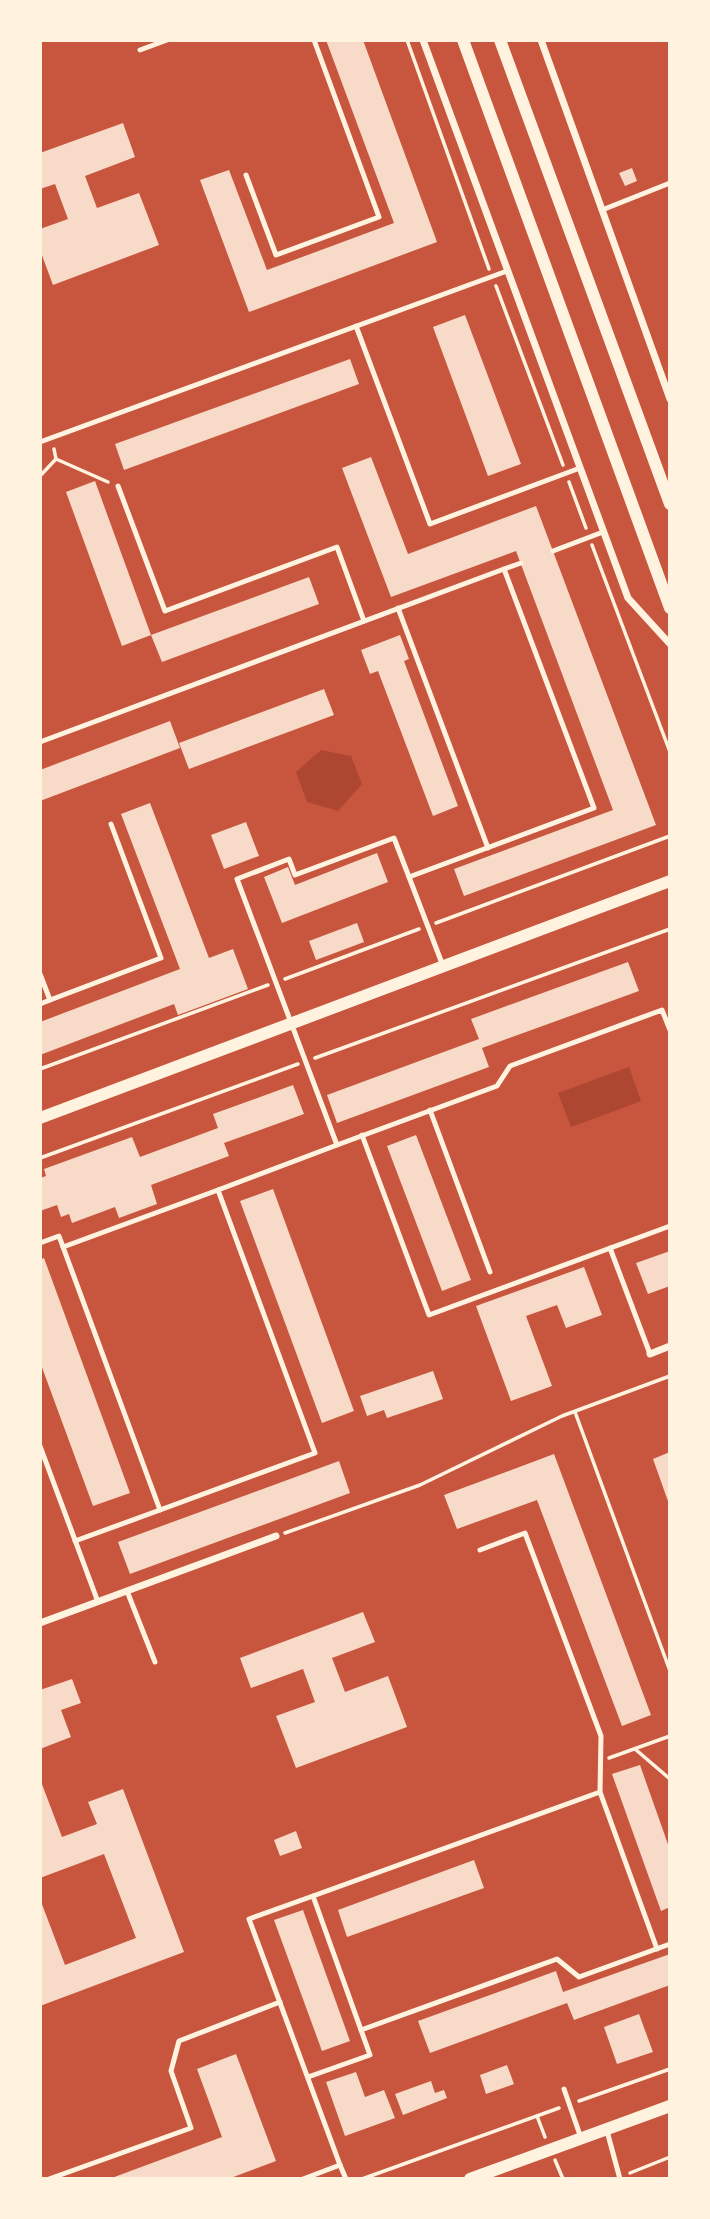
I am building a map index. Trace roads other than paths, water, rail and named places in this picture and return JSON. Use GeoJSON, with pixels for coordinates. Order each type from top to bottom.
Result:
{"type":"FeatureCollection","features":[{"type":"Feature","properties":{"kind":"street"},"geometry":{"type":"LineString","coordinates":[[423,40],[628,598],[670,644]]}},
{"type":"Feature","properties":{"kind":"street"},"geometry":{"type":"LineString","coordinates":[[463,40],[670,608]]}},
{"type":"Feature","properties":{"kind":"street"},"geometry":{"type":"LineString","coordinates":[[500,40],[670,504]]}},
{"type":"Feature","properties":{"kind":"street"},"geometry":{"type":"LineString","coordinates":[[541,40],[670,399]]}},
{"type":"Feature","properties":{"kind":"street"},"geometry":{"type":"LineString","coordinates":[[40,1118],[670,881]]}},
{"type":"Feature","properties":{"kind":"street"},"geometry":{"type":"LineString","coordinates":[[650,1354],[670,1346]]}},
{"type":"Feature","properties":{"kind":"street"},"geometry":{"type":"LineString","coordinates":[[40,1623],[276,1536]]}},
{"type":"Feature","properties":{"kind":"street"},"geometry":{"type":"LineString","coordinates":[[470,2179],[670,2106]]}},
{"type":"Feature","properties":{"kind":"lane"},"geometry":{"type":"LineString","coordinates":[[140,50],[167,40]]}},
{"type":"Feature","properties":{"kind":"lane"},"geometry":{"type":"LineString","coordinates":[[246,175],[276,255],[379,217],[314,40]]}},
{"type":"Feature","properties":{"kind":"lane"},"geometry":{"type":"LineString","coordinates":[[601,209],[670,183]]}},
{"type":"Feature","properties":{"kind":"lane"},"geometry":{"type":"LineString","coordinates":[[40,442],[507,271]]}},
{"type":"Feature","properties":{"kind":"lane"},"geometry":{"type":"LineString","coordinates":[[356,326],[429,524],[580,468]]}},
{"type":"Feature","properties":{"kind":"lane"},"geometry":{"type":"LineString","coordinates":[[118,486],[165,611],[337,547],[364,621]]}},
{"type":"Feature","properties":{"kind":"lane"},"geometry":{"type":"LineString","coordinates":[[553,551],[603,532]]}},
{"type":"Feature","properties":{"kind":"lane"},"geometry":{"type":"LineString","coordinates":[[40,742],[521,563]]}},
{"type":"Feature","properties":{"kind":"lane"},"geometry":{"type":"LineString","coordinates":[[409,877],[594,808],[504,569]]}},
{"type":"Feature","properties":{"kind":"lane"},"geometry":{"type":"LineString","coordinates":[[398,608],[488,848]]}},
{"type":"Feature","properties":{"kind":"lane"},"geometry":{"type":"LineString","coordinates":[[40,1004],[161,958],[111,824]]}},
{"type":"Feature","properties":{"kind":"lane"},"geometry":{"type":"LineString","coordinates":[[337,1145],[237,879],[289,859],[295,875],[394,838],[443,966]]}},
{"type":"Feature","properties":{"kind":"lane"},"geometry":{"type":"LineString","coordinates":[[40,974],[50,1000]]}},
{"type":"Feature","properties":{"kind":"lane"},"geometry":{"type":"LineString","coordinates":[[63,1247],[497,1086],[510,1066],[662,1010],[670,1030]]}},
{"type":"Feature","properties":{"kind":"lane"},"geometry":{"type":"LineString","coordinates":[[430,1110],[490,1272]]}},
{"type":"Feature","properties":{"kind":"lane"},"geometry":{"type":"LineString","coordinates":[[362,1135],[429,1315],[670,1226]]}},
{"type":"Feature","properties":{"kind":"lane"},"geometry":{"type":"LineString","coordinates":[[75,1541],[315,1453],[218,1189]]}},
{"type":"Feature","properties":{"kind":"lane"},"geometry":{"type":"LineString","coordinates":[[40,1243],[59,1236],[160,1510]]}},
{"type":"Feature","properties":{"kind":"lane"},"geometry":{"type":"LineString","coordinates":[[610,1248],[650,1354]]}},
{"type":"Feature","properties":{"kind":"lane"},"geometry":{"type":"LineString","coordinates":[[40,1446],[98,1602]]}},
{"type":"Feature","properties":{"kind":"lane"},"geometry":{"type":"LineString","coordinates":[[480,1550],[525,1533],[601,1736],[600,1792],[657,1949]]}},
{"type":"Feature","properties":{"kind":"lane"},"geometry":{"type":"LineString","coordinates":[[127,1591],[155,1662]]}},
{"type":"Feature","properties":{"kind":"lane"},"geometry":{"type":"LineString","coordinates":[[346,2179],[249,1919],[600,1792]]}},
{"type":"Feature","properties":{"kind":"lane"},"geometry":{"type":"LineString","coordinates":[[308,2077],[370,2055],[313,1896]]}},
{"type":"Feature","properties":{"kind":"lane"},"geometry":{"type":"LineString","coordinates":[[361,2030],[557,1959],[579,1977],[670,1944]]}},
{"type":"Feature","properties":{"kind":"lane"},"geometry":{"type":"LineString","coordinates":[[49,2179],[191,2128],[171,2071],[179,2041],[280,2002]]}},
{"type":"Feature","properties":{"kind":"lane"},"geometry":{"type":"LineString","coordinates":[[564,2089],[581,2138]]}},
{"type":"Feature","properties":{"kind":"lane"},"geometry":{"type":"LineString","coordinates":[[607,2129],[620,2178]]}},
{"type":"Feature","properties":{"kind":"lane"},"geometry":{"type":"LineString","coordinates":[[303,2179],[340,2165]]}}]}
